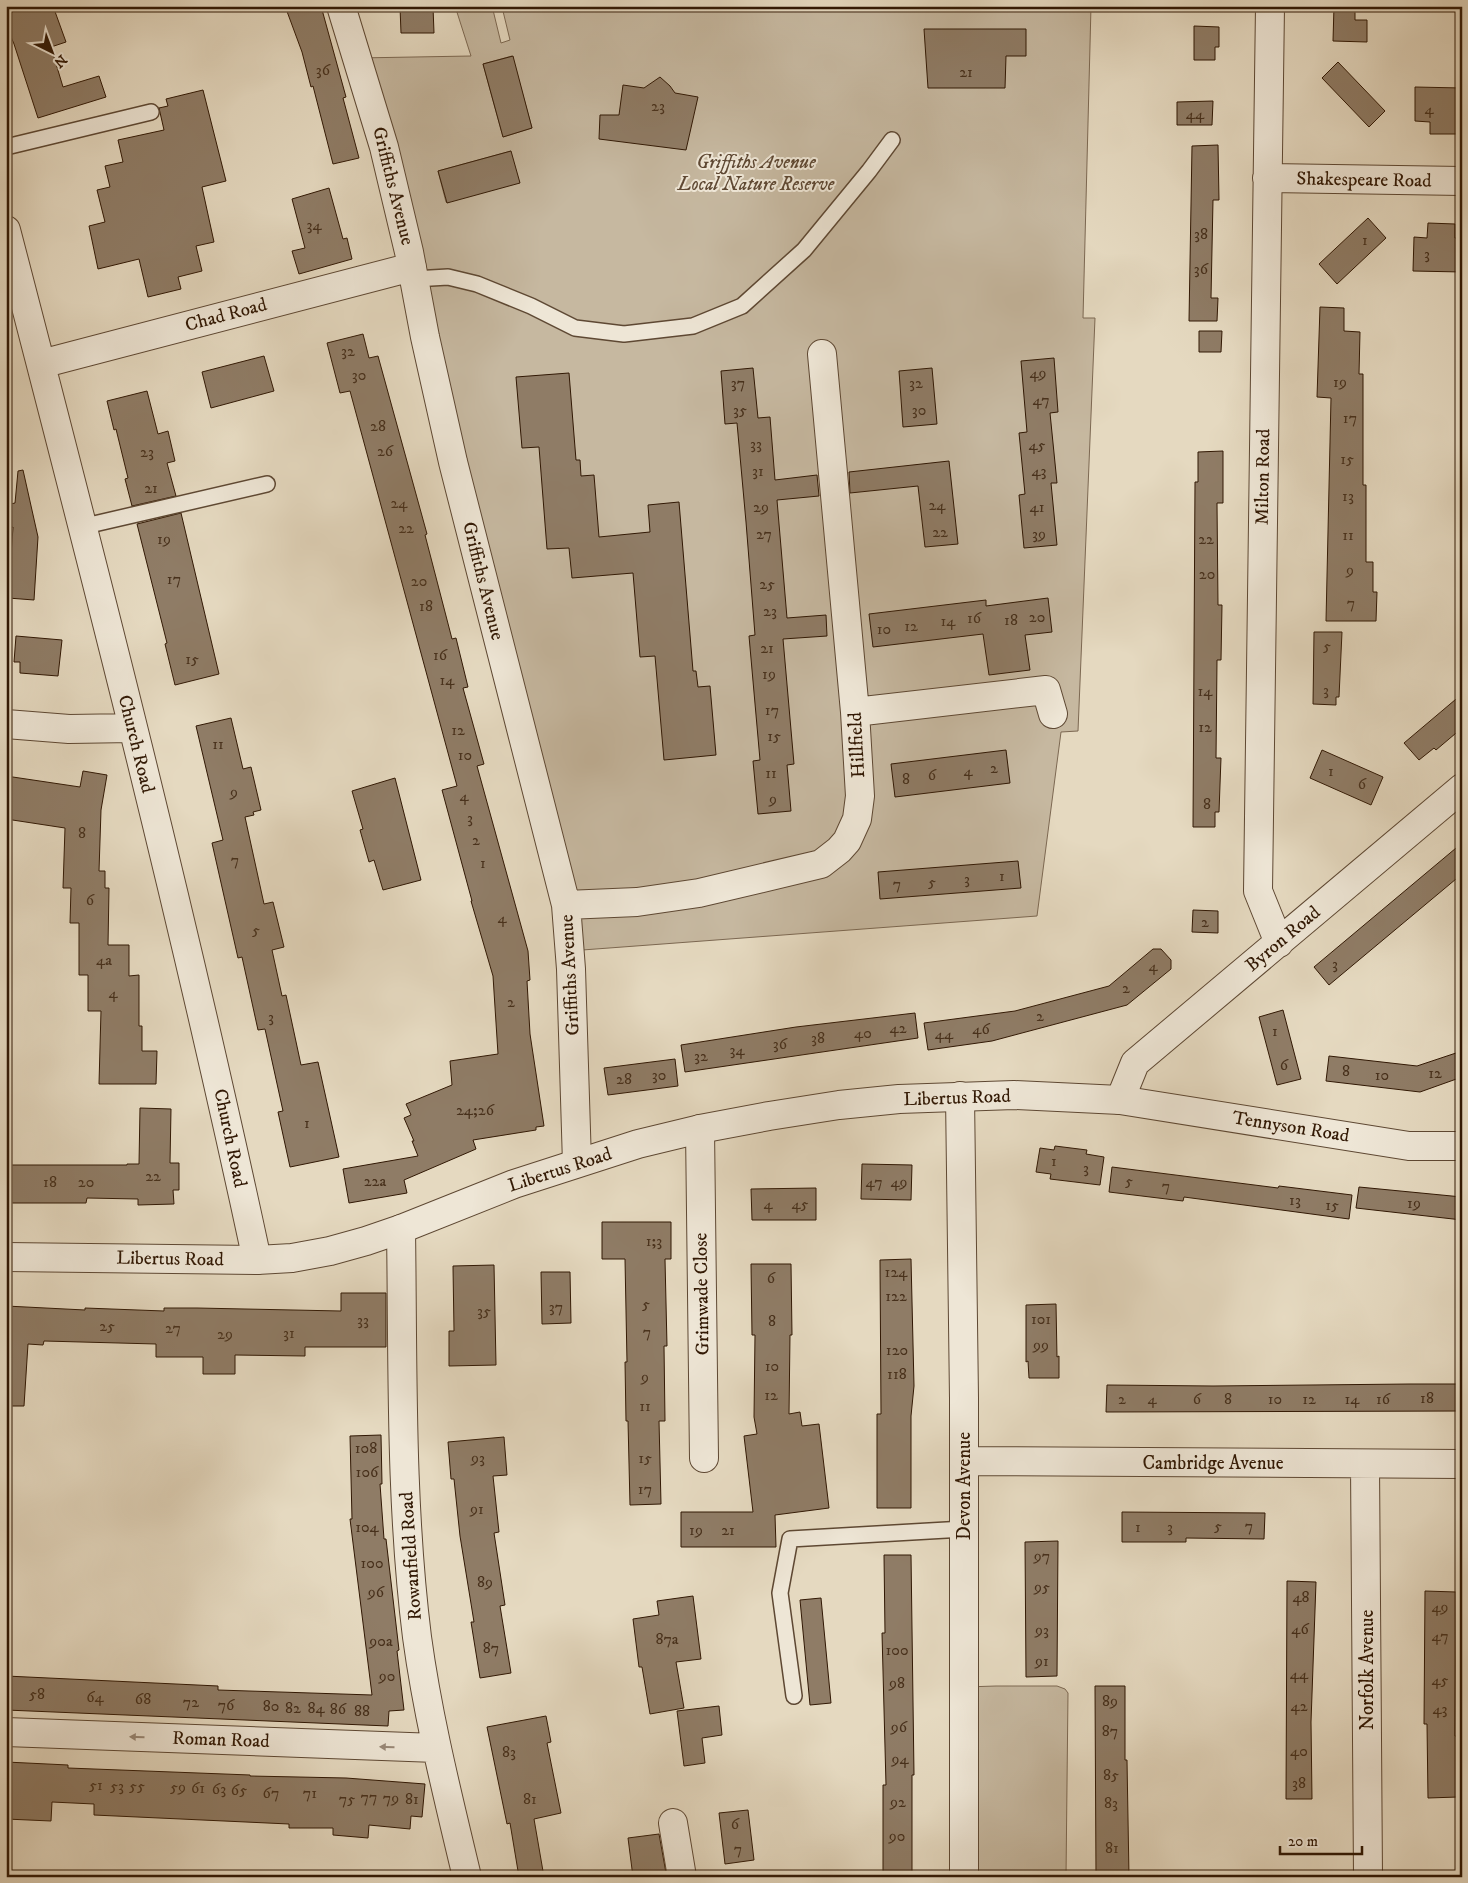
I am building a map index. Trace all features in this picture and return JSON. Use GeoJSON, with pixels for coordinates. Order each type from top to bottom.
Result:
{"type":"FeatureCollection","features":[{"type":"Feature","properties":{"kind":"street","name":"Griffiths Avenue"},"geometry":{"type":"LineString","coordinates":[[341,6],[384,147],[453,462],[566,905],[571,969],[577,1163]]}},
{"type":"Feature","properties":{"kind":"street","name":"Milton Road"},"geometry":{"type":"LineString","coordinates":[[1270,6],[1258,891],[1279,943]]}},
{"type":"Feature","properties":{"kind":"street","name":"Shakespeare Road"},"geometry":{"type":"LineString","coordinates":[[1267,178],[1462,181]]}},
{"type":"Feature","properties":{"kind":"street","name":"Church Road"},"geometry":{"type":"LineString","coordinates":[[6,230],[132,728],[223,1105],[256,1260]]}},
{"type":"Feature","properties":{"kind":"street","name":"Chad Road"},"geometry":{"type":"LineString","coordinates":[[41,364],[413,273]]}},
{"type":"Feature","properties":{"kind":"street","name":"Hillfield"},"geometry":{"type":"LineString","coordinates":[[566,905],[637,902],[700,894],[821,864],[831,858],[847,841],[854,830],[859,808],[855,712],[822,354]]}},
{"type":"Feature","properties":{"kind":"street"},"geometry":{"type":"LineString","coordinates":[[855,712],[1046,690],[1053,714]]}},
{"type":"Feature","properties":{"kind":"street"},"geometry":{"type":"LineString","coordinates":[[6,724],[69,729],[132,728]]}},
{"type":"Feature","properties":{"kind":"street","name":"Byron Road"},"geometry":{"type":"LineString","coordinates":[[1120,1100],[1135,1062],[1462,788]]}},
{"type":"Feature","properties":{"kind":"street","name":"Libertus Road"},"geometry":{"type":"LineString","coordinates":[[6,1257],[256,1260],[292,1258],[330,1251],[401,1229],[514,1184],[638,1144],[700,1129],[839,1105],[960,1096],[1050,1096],[1120,1100]]}},
{"type":"Feature","properties":{"kind":"street","name":"Devon Avenue"},"geometry":{"type":"LineString","coordinates":[[960,1096],[964,1461],[964,1877]]}},
{"type":"Feature","properties":{"kind":"street","name":"Tennyson Road"},"geometry":{"type":"LineString","coordinates":[[1120,1100],[1409,1146],[1462,1146]]}},
{"type":"Feature","properties":{"kind":"street","name":"Grimwade Close"},"geometry":{"type":"LineString","coordinates":[[700,1129],[704,1458]]}},
{"type":"Feature","properties":{"kind":"street","name":"Rowanfield Road"},"geometry":{"type":"LineString","coordinates":[[401,1229],[407,1517],[418,1637],[436,1748],[467,1877]]}},
{"type":"Feature","properties":{"kind":"street","name":"Cambridge Avenue"},"geometry":{"type":"LineString","coordinates":[[964,1461],[1462,1464]]}},
{"type":"Feature","properties":{"kind":"street","name":"Norfolk Avenue"},"geometry":{"type":"LineString","coordinates":[[1366,1464],[1368,1877]]}},
{"type":"Feature","properties":{"kind":"street","name":"Roman Road"},"geometry":{"type":"LineString","coordinates":[[6,1732],[436,1748]]}},
{"type":"Feature","properties":{"kind":"street"},"geometry":{"type":"LineString","coordinates":[[673,1823],[682,1877]]}},
{"type":"Feature","properties":{"kind":"lane"},"geometry":{"type":"LineString","coordinates":[[6,147],[151,112]]}},
{"type":"Feature","properties":{"kind":"lane"},"geometry":{"type":"LineString","coordinates":[[413,273],[477,284],[531,306],[575,328],[624,334],[693,326],[742,306],[804,250],[892,140]]}},
{"type":"Feature","properties":{"kind":"lane"},"geometry":{"type":"LineString","coordinates":[[81,526],[268,484]]}},
{"type":"Feature","properties":{"kind":"lane"},"geometry":{"type":"LineString","coordinates":[[794,1696],[780,1594],[790,1539],[964,1529]]}},
{"type":"Feature","properties":{"kind":"green space","name":"Griffiths Avenue Local Nature Reserve"},"geometry":{"type":"Polygon","coordinates":[[[455,6],[1091,6],[1083,318],[1095,318],[1078,731],[1061,732],[1037,916],[569,951],[357,58],[471,56],[455,6]],[[502,7],[493,10],[501,43],[510,40],[502,7]],[[512,56],[483,64],[503,137],[532,128],[512,56]],[[511,151],[438,171],[447,203],[511,151]]]}},
{"type":"Feature","properties":{"kind":"green space"},"geometry":{"type":"Polygon","coordinates":[[[1057,1686],[1065,1689],[1068,1693],[1066,1877],[964,1877],[964,1687],[1057,1686]]]}},
{"type":"Feature","properties":{"kind":"building"},"geometry":{"type":"Polygon","coordinates":[[[6,6],[53,6],[66,42],[51,47],[63,87],[99,76],[106,97],[38,118],[6,25],[6,6]]]}},
{"type":"Feature","properties":{"kind":"building"},"geometry":{"type":"Polygon","coordinates":[[[285,6],[321,6],[346,97],[343,98],[359,158],[333,164],[313,86],[311,87],[302,52],[285,6]]]}},
{"type":"Feature","properties":{"kind":"building"},"geometry":{"type":"Polygon","coordinates":[[[1334,6],[1355,6],[1355,20],[1367,20],[1367,42],[1333,41],[1334,6]]]}},
{"type":"Feature","properties":{"kind":"building"},"geometry":{"type":"Polygon","coordinates":[[[400,7],[433,7],[434,33],[401,33],[400,7]]]}},
{"type":"Feature","properties":{"kind":"building"},"geometry":{"type":"Polygon","coordinates":[[[1194,26],[1219,27],[1219,47],[1215,47],[1215,60],[1194,60],[1194,26]]]}},
{"type":"Feature","properties":{"kind":"building"},"geometry":{"type":"Polygon","coordinates":[[[924,29],[1026,29],[1026,56],[1006,56],[1005,88],[928,88],[924,29]]]}},
{"type":"Feature","properties":{"kind":"building"},"geometry":{"type":"Polygon","coordinates":[[[513,56],[532,128],[503,137],[483,64],[513,56]]]}},
{"type":"Feature","properties":{"kind":"building"},"geometry":{"type":"Polygon","coordinates":[[[1338,62],[1385,111],[1369,127],[1322,78],[1338,62]]]}},
{"type":"Feature","properties":{"kind":"building"},"geometry":{"type":"Polygon","coordinates":[[[660,77],[675,93],[698,97],[686,150],[599,139],[600,115],[619,115],[623,85],[644,88],[660,77]]]}},
{"type":"Feature","properties":{"kind":"building"},"geometry":{"type":"Polygon","coordinates":[[[1415,87],[1462,88],[1460,134],[1430,134],[1430,122],[1415,121],[1415,87]]]}},
{"type":"Feature","properties":{"kind":"building"},"geometry":{"type":"Polygon","coordinates":[[[203,90],[226,181],[202,187],[214,242],[196,246],[202,271],[178,277],[181,289],[148,297],[139,259],[98,269],[89,226],[105,222],[97,190],[110,187],[105,166],[123,162],[118,140],[164,130],[159,108],[168,106],[166,99],[203,90]]]}},
{"type":"Feature","properties":{"kind":"building"},"geometry":{"type":"Polygon","coordinates":[[[1213,101],[1212,125],[1177,125],[1177,102],[1213,101]]]}},
{"type":"Feature","properties":{"kind":"building"},"geometry":{"type":"Polygon","coordinates":[[[1218,145],[1219,200],[1213,200],[1211,298],[1218,298],[1217,321],[1189,321],[1192,146],[1218,145]]]}},
{"type":"Feature","properties":{"kind":"building"},"geometry":{"type":"Polygon","coordinates":[[[511,151],[520,183],[447,203],[438,171],[511,151]]]}},
{"type":"Feature","properties":{"kind":"building"},"geometry":{"type":"Polygon","coordinates":[[[329,188],[343,239],[347,238],[352,259],[299,274],[292,251],[305,248],[292,199],[329,188]]]}},
{"type":"Feature","properties":{"kind":"building"},"geometry":{"type":"Polygon","coordinates":[[[1368,218],[1386,238],[1337,284],[1319,264],[1368,218]]]}},
{"type":"Feature","properties":{"kind":"building"},"geometry":{"type":"Polygon","coordinates":[[[1428,223],[1455,224],[1455,238],[1462,238],[1462,272],[1413,271],[1414,237],[1427,238],[1428,223]]]}},
{"type":"Feature","properties":{"kind":"building"},"geometry":{"type":"Polygon","coordinates":[[[1320,307],[1344,308],[1344,331],[1360,332],[1359,374],[1363,374],[1363,485],[1366,485],[1366,562],[1373,562],[1373,592],[1377,592],[1376,621],[1326,621],[1331,398],[1317,397],[1320,307]]]}},
{"type":"Feature","properties":{"kind":"building"},"geometry":{"type":"Polygon","coordinates":[[[1199,331],[1222,331],[1221,352],[1199,352],[1199,331]]]}},
{"type":"Feature","properties":{"kind":"building"},"geometry":{"type":"Polygon","coordinates":[[[363,334],[369,358],[378,356],[427,534],[425,535],[452,639],[456,638],[468,687],[463,688],[484,764],[477,766],[528,951],[530,980],[527,981],[530,1034],[544,1126],[536,1127],[536,1130],[473,1140],[476,1149],[404,1180],[407,1193],[349,1203],[343,1169],[418,1156],[404,1118],[411,1115],[406,1104],[452,1085],[450,1061],[498,1054],[493,976],[442,790],[457,786],[350,391],[340,393],[327,343],[363,334]]]}},
{"type":"Feature","properties":{"kind":"building"},"geometry":{"type":"Polygon","coordinates":[[[264,356],[274,391],[211,408],[202,372],[264,356]]]}},
{"type":"Feature","properties":{"kind":"building"},"geometry":{"type":"Polygon","coordinates":[[[1054,358],[1058,412],[1050,413],[1057,483],[1051,483],[1057,545],[1024,548],[1019,495],[1025,494],[1019,433],[1027,432],[1021,361],[1054,358]]]}},
{"type":"Feature","properties":{"kind":"building"},"geometry":{"type":"Polygon","coordinates":[[[753,368],[758,418],[770,417],[775,480],[817,475],[819,496],[777,500],[787,618],[826,615],[827,636],[783,639],[794,764],[787,765],[791,811],[758,814],[753,761],[760,760],[749,636],[755,635],[746,522],[737,423],[725,424],[721,371],[753,368]]]}},
{"type":"Feature","properties":{"kind":"building"},"geometry":{"type":"Polygon","coordinates":[[[932,368],[937,424],[903,427],[899,371],[932,368]]]}},
{"type":"Feature","properties":{"kind":"building"},"geometry":{"type":"Polygon","coordinates":[[[569,373],[576,460],[580,460],[581,476],[594,475],[599,537],[650,532],[648,505],[679,502],[693,671],[696,671],[698,687],[710,686],[716,755],[664,760],[655,656],[640,657],[633,573],[572,578],[569,548],[547,549],[539,447],[522,448],[516,377],[569,373]]]}},
{"type":"Feature","properties":{"kind":"building"},"geometry":{"type":"Polygon","coordinates":[[[147,391],[158,434],[168,431],[175,461],[167,463],[176,496],[132,506],[125,479],[128,478],[107,401],[147,391]]]}},
{"type":"Feature","properties":{"kind":"building"},"geometry":{"type":"Polygon","coordinates":[[[1223,451],[1223,503],[1217,503],[1218,605],[1222,605],[1221,660],[1217,660],[1216,758],[1221,758],[1219,812],[1215,812],[1215,827],[1193,827],[1195,482],[1198,482],[1198,452],[1223,451]]]}},
{"type":"Feature","properties":{"kind":"building"},"geometry":{"type":"Polygon","coordinates":[[[949,461],[958,544],[925,547],[918,486],[850,493],[849,472],[949,461]]]}},
{"type":"Feature","properties":{"kind":"building"},"geometry":{"type":"Polygon","coordinates":[[[23,470],[38,537],[34,600],[8,598],[13,527],[6,529],[6,505],[15,503],[18,471],[23,470]]]}},
{"type":"Feature","properties":{"kind":"building"},"geometry":{"type":"Polygon","coordinates":[[[181,513],[219,674],[175,685],[165,644],[167,643],[137,524],[181,513]]]}},
{"type":"Feature","properties":{"kind":"building"},"geometry":{"type":"Polygon","coordinates":[[[1048,598],[1052,632],[1025,635],[1030,670],[989,675],[983,634],[873,647],[869,614],[986,600],[986,606],[1048,598]]]}},
{"type":"Feature","properties":{"kind":"building"},"geometry":{"type":"Polygon","coordinates":[[[1314,632],[1342,632],[1339,697],[1336,697],[1336,705],[1313,704],[1314,632]]]}},
{"type":"Feature","properties":{"kind":"building"},"geometry":{"type":"Polygon","coordinates":[[[16,636],[62,640],[58,676],[20,673],[20,662],[14,662],[16,636]]]}},
{"type":"Feature","properties":{"kind":"building"},"geometry":{"type":"Polygon","coordinates":[[[1462,694],[1462,728],[1436,750],[1434,748],[1419,760],[1404,743],[1462,694]]]}},
{"type":"Feature","properties":{"kind":"building"},"geometry":{"type":"Polygon","coordinates":[[[231,718],[243,769],[251,767],[261,810],[253,812],[254,815],[245,817],[264,904],[273,902],[284,947],[272,950],[282,996],[286,995],[301,1065],[318,1062],[339,1157],[290,1167],[278,1112],[283,1111],[265,1029],[258,1030],[242,957],[238,958],[212,843],[223,840],[196,726],[231,718]]]}},
{"type":"Feature","properties":{"kind":"building"},"geometry":{"type":"Polygon","coordinates":[[[1006,750],[1010,783],[895,797],[891,764],[1006,750]]]}},
{"type":"Feature","properties":{"kind":"building"},"geometry":{"type":"Polygon","coordinates":[[[1322,750],[1383,777],[1371,805],[1310,778],[1322,750]]]}},
{"type":"Feature","properties":{"kind":"building"},"geometry":{"type":"Polygon","coordinates":[[[83,771],[107,775],[101,810],[99,871],[105,871],[105,888],[109,888],[108,945],[129,945],[129,976],[139,975],[139,1026],[142,1026],[142,1051],[157,1051],[156,1084],[99,1084],[101,1011],[88,1011],[88,975],[79,975],[79,923],[70,923],[71,888],[63,888],[65,828],[6,819],[6,776],[80,787],[83,771]]]}},
{"type":"Feature","properties":{"kind":"building"},"geometry":{"type":"Polygon","coordinates":[[[395,778],[421,880],[383,890],[374,860],[369,862],[360,830],[363,829],[352,791],[395,778]]]}},
{"type":"Feature","properties":{"kind":"building"},"geometry":{"type":"Polygon","coordinates":[[[1462,843],[1462,874],[1329,985],[1314,967],[1462,843]]]}},
{"type":"Feature","properties":{"kind":"building"},"geometry":{"type":"Polygon","coordinates":[[[1018,861],[1021,888],[880,899],[878,872],[1018,861]]]}},
{"type":"Feature","properties":{"kind":"building"},"geometry":{"type":"Polygon","coordinates":[[[1193,910],[1218,911],[1218,933],[1192,932],[1193,910]]]}},
{"type":"Feature","properties":{"kind":"building"},"geometry":{"type":"Polygon","coordinates":[[[1153,949],[1161,949],[1171,960],[1171,969],[1127,1005],[992,1041],[928,1050],[924,1023],[1015,1011],[1109,986],[1153,949]]]}},
{"type":"Feature","properties":{"kind":"building"},"geometry":{"type":"Polygon","coordinates":[[[1283,1010],[1301,1079],[1277,1085],[1259,1017],[1283,1010]]]}},
{"type":"Feature","properties":{"kind":"building"},"geometry":{"type":"Polygon","coordinates":[[[915,1013],[918,1038],[685,1072],[681,1045],[796,1027],[915,1013]]]}},
{"type":"Feature","properties":{"kind":"building"},"geometry":{"type":"Polygon","coordinates":[[[1462,1051],[1462,1077],[1420,1092],[1326,1081],[1329,1056],[1417,1066],[1462,1051]]]}},
{"type":"Feature","properties":{"kind":"building"},"geometry":{"type":"Polygon","coordinates":[[[675,1059],[678,1086],[608,1095],[604,1068],[675,1059]]]}},
{"type":"Feature","properties":{"kind":"building"},"geometry":{"type":"Polygon","coordinates":[[[140,1108],[171,1109],[170,1163],[179,1163],[179,1190],[173,1190],[174,1204],[138,1205],[138,1199],[87,1198],[86,1203],[6,1203],[6,1165],[139,1164],[140,1108]]]}},
{"type":"Feature","properties":{"kind":"building"},"geometry":{"type":"Polygon","coordinates":[[[1055,1146],[1087,1150],[1086,1154],[1104,1157],[1100,1185],[1050,1179],[1051,1174],[1036,1172],[1040,1148],[1054,1150],[1055,1146]]]}},
{"type":"Feature","properties":{"kind":"building"},"geometry":{"type":"Polygon","coordinates":[[[862,1164],[912,1165],[911,1200],[861,1199],[862,1164]]]}},
{"type":"Feature","properties":{"kind":"building"},"geometry":{"type":"Polygon","coordinates":[[[1112,1167],[1278,1188],[1279,1186],[1352,1195],[1349,1219],[1184,1197],[1183,1201],[1109,1192],[1112,1167]]]}},
{"type":"Feature","properties":{"kind":"building"},"geometry":{"type":"Polygon","coordinates":[[[1359,1187],[1462,1197],[1462,1220],[1356,1208],[1359,1187]]]}},
{"type":"Feature","properties":{"kind":"building"},"geometry":{"type":"Polygon","coordinates":[[[816,1188],[816,1220],[752,1220],[751,1189],[816,1188]]]}},
{"type":"Feature","properties":{"kind":"building"},"geometry":{"type":"Polygon","coordinates":[[[602,1222],[671,1222],[671,1259],[665,1259],[667,1346],[664,1346],[665,1421],[659,1421],[661,1504],[630,1505],[628,1421],[626,1421],[625,1259],[602,1259],[602,1222]]]}},
{"type":"Feature","properties":{"kind":"building"},"geometry":{"type":"Polygon","coordinates":[[[911,1259],[914,1386],[911,1416],[911,1508],[877,1508],[877,1414],[881,1414],[880,1260],[911,1259]]]}},
{"type":"Feature","properties":{"kind":"building"},"geometry":{"type":"Polygon","coordinates":[[[751,1264],[791,1264],[792,1335],[790,1335],[789,1414],[800,1412],[802,1426],[819,1424],[829,1508],[775,1515],[776,1547],[681,1547],[681,1512],[753,1512],[744,1436],[757,1434],[754,1417],[755,1335],[752,1335],[751,1264]]]}},
{"type":"Feature","properties":{"kind":"building"},"geometry":{"type":"Polygon","coordinates":[[[494,1265],[496,1365],[449,1366],[449,1331],[454,1331],[453,1266],[494,1265]]]}},
{"type":"Feature","properties":{"kind":"building"},"geometry":{"type":"Polygon","coordinates":[[[541,1272],[570,1272],[571,1323],[542,1324],[541,1272]]]}},
{"type":"Feature","properties":{"kind":"building"},"geometry":{"type":"Polygon","coordinates":[[[341,1293],[386,1293],[386,1347],[305,1347],[305,1356],[235,1355],[235,1374],[203,1374],[203,1357],[156,1357],[156,1344],[44,1341],[43,1345],[28,1344],[24,1406],[6,1406],[6,1306],[85,1310],[85,1308],[164,1311],[164,1308],[197,1308],[341,1311],[341,1293]]]}},
{"type":"Feature","properties":{"kind":"building"},"geometry":{"type":"Polygon","coordinates":[[[1056,1304],[1059,1378],[1029,1378],[1028,1361],[1026,1362],[1026,1305],[1056,1304]]]}},
{"type":"Feature","properties":{"kind":"building"},"geometry":{"type":"Polygon","coordinates":[[[1462,1384],[1462,1411],[1106,1412],[1107,1385],[1462,1384]]]}},
{"type":"Feature","properties":{"kind":"building"},"geometry":{"type":"Polygon","coordinates":[[[381,1435],[382,1484],[380,1484],[384,1539],[386,1539],[399,1650],[397,1651],[404,1710],[389,1711],[388,1726],[6,1710],[6,1676],[218,1686],[218,1690],[372,1695],[350,1519],[352,1519],[350,1436],[381,1435]]]}},
{"type":"Feature","properties":{"kind":"building"},"geometry":{"type":"Polygon","coordinates":[[[504,1437],[507,1475],[493,1476],[499,1532],[494,1533],[505,1605],[500,1606],[511,1673],[480,1678],[471,1622],[474,1622],[460,1536],[454,1479],[451,1479],[448,1442],[504,1437]]]}},
{"type":"Feature","properties":{"kind":"building"},"geometry":{"type":"Polygon","coordinates":[[[1122,1512],[1265,1513],[1264,1539],[1186,1538],[1186,1542],[1122,1542],[1122,1512]]]}},
{"type":"Feature","properties":{"kind":"building"},"geometry":{"type":"Polygon","coordinates":[[[1058,1541],[1057,1676],[1026,1677],[1025,1542],[1058,1541]]]}},
{"type":"Feature","properties":{"kind":"building"},"geometry":{"type":"Polygon","coordinates":[[[884,1555],[911,1555],[914,1775],[912,1775],[912,1877],[883,1877],[883,1785],[886,1785],[882,1633],[885,1633],[884,1555]]]}},
{"type":"Feature","properties":{"kind":"building"},"geometry":{"type":"Polygon","coordinates":[[[1287,1581],[1316,1582],[1311,1722],[1312,1799],[1286,1799],[1287,1581]]]}},
{"type":"Feature","properties":{"kind":"building"},"geometry":{"type":"Polygon","coordinates":[[[1425,1591],[1456,1592],[1455,1736],[1457,1736],[1458,1797],[1428,1798],[1427,1724],[1424,1724],[1425,1591]]]}},
{"type":"Feature","properties":{"kind":"building"},"geometry":{"type":"Polygon","coordinates":[[[693,1596],[701,1659],[676,1662],[684,1708],[650,1714],[642,1667],[639,1667],[633,1619],[659,1615],[657,1601],[693,1596]]]}},
{"type":"Feature","properties":{"kind":"building"},"geometry":{"type":"Polygon","coordinates":[[[821,1598],[831,1703],[810,1705],[800,1600],[821,1598]]]}},
{"type":"Feature","properties":{"kind":"building"},"geometry":{"type":"Polygon","coordinates":[[[1095,1686],[1125,1686],[1125,1760],[1127,1760],[1129,1877],[1096,1877],[1095,1686]]]}},
{"type":"Feature","properties":{"kind":"building"},"geometry":{"type":"Polygon","coordinates":[[[719,1706],[722,1735],[702,1738],[705,1763],[684,1766],[677,1711],[719,1706]]]}},
{"type":"Feature","properties":{"kind":"building"},"geometry":{"type":"Polygon","coordinates":[[[546,1716],[551,1742],[547,1743],[561,1813],[534,1819],[544,1877],[519,1877],[510,1823],[507,1824],[487,1727],[546,1716]]]}},
{"type":"Feature","properties":{"kind":"building"},"geometry":{"type":"Polygon","coordinates":[[[6,1762],[68,1765],[68,1768],[346,1778],[425,1784],[422,1817],[411,1816],[410,1829],[369,1825],[368,1838],[333,1835],[333,1828],[289,1828],[289,1824],[94,1815],[94,1804],[52,1802],[51,1821],[6,1819],[6,1762]]]}},
{"type":"Feature","properties":{"kind":"building"},"geometry":{"type":"Polygon","coordinates":[[[748,1810],[754,1860],[725,1864],[719,1813],[748,1810]]]}},
{"type":"Feature","properties":{"kind":"building"},"geometry":{"type":"Polygon","coordinates":[[[659,1834],[666,1873],[633,1877],[628,1838],[659,1834]]]}}]}
